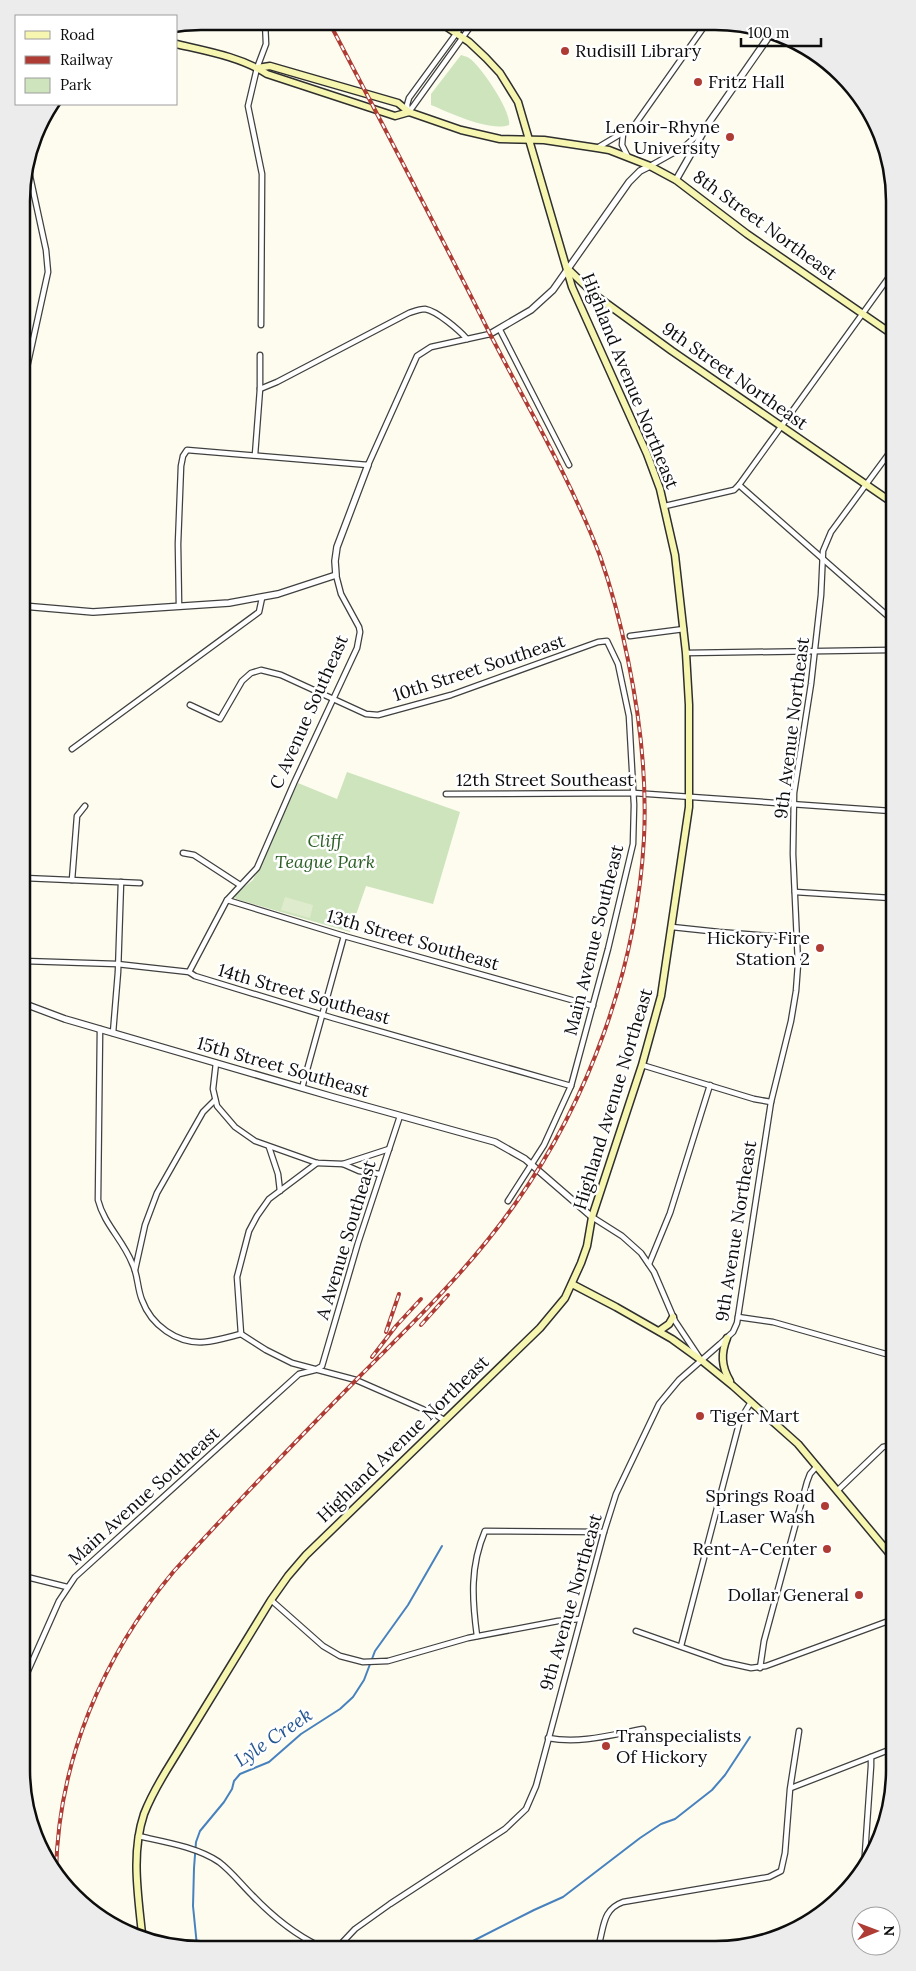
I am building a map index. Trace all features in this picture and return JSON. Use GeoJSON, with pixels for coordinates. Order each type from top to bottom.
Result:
{"type":"FeatureCollection","features":[{"type":"Feature","properties":{"kind":"main road"},"geometry":{"type":"LineString","coordinates":[[451,30],[486,58],[509,86],[518,102],[530,139]]}},
{"type":"Feature","properties":{"kind":"main road"},"geometry":{"type":"LineString","coordinates":[[178,45],[257,68],[267,74],[395,116],[409,112]]}},
{"type":"Feature","properties":{"kind":"main road"},"geometry":{"type":"LineString","coordinates":[[257,68],[270,66],[398,104],[409,112]]}},
{"type":"Feature","properties":{"kind":"main road","name":"8th Street Northeast"},"geometry":{"type":"LineString","coordinates":[[409,112],[460,130],[514,140],[544,140],[597,148],[650,166],[676,180],[747,234],[886,330]]}},
{"type":"Feature","properties":{"kind":"main road","name":"Highland Avenue Northeast"},"geometry":{"type":"LineString","coordinates":[[142,1930],[136,1857],[138,1836],[144,1814],[156,1789],[272,1600],[288,1576],[306,1555],[540,1328],[560,1304],[572,1284],[586,1246],[592,1216],[642,1066],[661,996],[689,796],[689,705],[686,653],[675,555],[665,506],[647,454],[572,287],[538,175],[530,139]]}},
{"type":"Feature","properties":{"kind":"main road","name":"9th Street Northeast"},"geometry":{"type":"LineString","coordinates":[[568,269],[595,295],[780,427],[886,498]]}},
{"type":"Feature","properties":{"kind":"main road"},"geometry":{"type":"LineString","coordinates":[[572,1284],[659,1331],[702,1360],[733,1386],[792,1437],[886,1549]]}},
{"type":"Feature","properties":{"kind":"main road"},"geometry":{"type":"LineString","coordinates":[[659,1331],[669,1324],[673,1317]]}},
{"type":"Feature","properties":{"kind":"main road"},"geometry":{"type":"LineString","coordinates":[[727,1338],[723,1347],[723,1365],[733,1386]]}},
{"type":"Feature","properties":{"kind":"street"},"geometry":{"type":"LineString","coordinates":[[261,325],[262,174],[248,106],[257,68],[266,44],[265,30]]}},
{"type":"Feature","properties":{"kind":"street"},"geometry":{"type":"LineString","coordinates":[[409,112],[407,105],[409,98],[459,30]]}},
{"type":"Feature","properties":{"kind":"street"},"geometry":{"type":"LineString","coordinates":[[409,112],[468,30]]}},
{"type":"Feature","properties":{"kind":"street"},"geometry":{"type":"LineString","coordinates":[[597,148],[634,126],[702,30]]}},
{"type":"Feature","properties":{"kind":"street"},"geometry":{"type":"LineString","coordinates":[[676,180],[708,124],[768,38]]}},
{"type":"Feature","properties":{"kind":"street"},"geometry":{"type":"LineString","coordinates":[[490,334],[517,320],[543,301],[568,269],[629,182],[640,171],[684,147],[695,139],[708,124]]}},
{"type":"Feature","properties":{"kind":"street"},"geometry":{"type":"LineString","coordinates":[[623,134],[622,145],[628,157]]}},
{"type":"Feature","properties":{"kind":"street"},"geometry":{"type":"LineString","coordinates":[[30,354],[48,272],[46,250],[31,180]]}},
{"type":"Feature","properties":{"kind":"street"},"geometry":{"type":"LineString","coordinates":[[665,506],[734,490],[739,485],[886,280]]}},
{"type":"Feature","properties":{"kind":"street"},"geometry":{"type":"LineString","coordinates":[[260,389],[418,310],[431,311],[457,328],[467,339]]}},
{"type":"Feature","properties":{"kind":"street"},"geometry":{"type":"LineString","coordinates":[[500,330],[569,465]]}},
{"type":"Feature","properties":{"kind":"street","name":"C Avenue Southeast"},"geometry":{"type":"LineString","coordinates":[[189,972],[227,900],[257,868],[332,698],[357,648],[360,632],[357,622],[341,594],[336,575],[337,547],[368,465],[417,356],[431,347],[490,334]]}},
{"type":"Feature","properties":{"kind":"street"},"geometry":{"type":"LineString","coordinates":[[255,455],[260,389],[260,355]]}},
{"type":"Feature","properties":{"kind":"street"},"geometry":{"type":"LineString","coordinates":[[179,606],[178,544],[181,466],[183,456],[187,450],[368,465]]}},
{"type":"Feature","properties":{"kind":"street","name":"9th Avenue Northeast"},"geometry":{"type":"LineString","coordinates":[[344,1941],[366,1920],[515,1821],[526,1809],[534,1793],[580,1619],[616,1494],[659,1404],[679,1380],[734,1330],[738,1317],[771,1102],[794,1008],[798,976],[794,805],[815,651],[822,557],[827,537],[886,457]]}},
{"type":"Feature","properties":{"kind":"street"},"geometry":{"type":"LineString","coordinates":[[739,485],[886,614]]}},
{"type":"Feature","properties":{"kind":"street"},"geometry":{"type":"LineString","coordinates":[[30,607],[93,612],[229,603],[262,598],[336,575]]}},
{"type":"Feature","properties":{"kind":"street"},"geometry":{"type":"LineString","coordinates":[[72,749],[259,612],[262,598]]}},
{"type":"Feature","properties":{"kind":"street"},"geometry":{"type":"LineString","coordinates":[[630,636],[684,628]]}},
{"type":"Feature","properties":{"kind":"street","name":"10th Street Southeast"},"geometry":{"type":"LineString","coordinates":[[190,705],[218,719],[223,714],[242,680],[256,670],[264,670],[281,675],[366,714],[378,715],[451,695],[598,642],[607,641]]}},
{"type":"Feature","properties":{"kind":"street","name":"Main Avenue Southeast"},"geometry":{"type":"LineString","coordinates":[[508,1200],[544,1145],[571,1086],[632,855],[634,793],[629,716],[618,664],[607,641]]}},
{"type":"Feature","properties":{"kind":"street"},"geometry":{"type":"LineString","coordinates":[[686,653],[886,650]]}},
{"type":"Feature","properties":{"kind":"street","name":"12th Street Southeast"},"geometry":{"type":"LineString","coordinates":[[446,794],[634,793],[886,812]]}},
{"type":"Feature","properties":{"kind":"street"},"geometry":{"type":"LineString","coordinates":[[72,880],[77,816],[85,806]]}},
{"type":"Feature","properties":{"kind":"street"},"geometry":{"type":"LineString","coordinates":[[183,853],[199,857],[240,885]]}},
{"type":"Feature","properties":{"kind":"street"},"geometry":{"type":"LineString","coordinates":[[30,878],[140,883]]}},
{"type":"Feature","properties":{"kind":"street"},"geometry":{"type":"LineString","coordinates":[[112,1033],[121,882]]}},
{"type":"Feature","properties":{"kind":"street"},"geometry":{"type":"LineString","coordinates":[[795,892],[886,898]]}},
{"type":"Feature","properties":{"kind":"street","name":"13th Street Southeast"},"geometry":{"type":"LineString","coordinates":[[227,900],[344,936],[593,1006]]}},
{"type":"Feature","properties":{"kind":"street"},"geometry":{"type":"LineString","coordinates":[[672,927],[797,938]]}},
{"type":"Feature","properties":{"kind":"street"},"geometry":{"type":"LineString","coordinates":[[302,1088],[344,936]]}},
{"type":"Feature","properties":{"kind":"street","name":"14th Street Southeast"},"geometry":{"type":"LineString","coordinates":[[30,961],[117,964],[189,972],[195,976],[322,1014],[571,1086]]}},
{"type":"Feature","properties":{"kind":"street","name":"15th Street Southeast"},"geometry":{"type":"LineString","coordinates":[[30,1006],[112,1033],[495,1142],[511,1150],[530,1164],[592,1216]]}},
{"type":"Feature","properties":{"kind":"street"},"geometry":{"type":"LineString","coordinates":[[100,1029],[97,1191],[100,1209],[107,1223],[126,1250],[135,1272],[141,1298],[150,1315],[164,1329],[180,1339],[206,1342],[242,1334],[280,1358],[315,1370],[356,1380],[444,1420]]}},
{"type":"Feature","properties":{"kind":"street"},"geometry":{"type":"LineString","coordinates":[[216,1063],[213,1080],[215,1100],[222,1113],[235,1127],[255,1142],[317,1163],[343,1164],[389,1149]]}},
{"type":"Feature","properties":{"kind":"street"},"geometry":{"type":"LineString","coordinates":[[642,1066],[754,1099],[771,1102]]}},
{"type":"Feature","properties":{"kind":"street"},"geometry":{"type":"LineString","coordinates":[[649,1264],[670,1213],[710,1085]]}},
{"type":"Feature","properties":{"kind":"street"},"geometry":{"type":"LineString","coordinates":[[135,1272],[145,1225],[157,1193],[202,1112],[215,1100]]}},
{"type":"Feature","properties":{"kind":"street","name":"A Avenue Southeast"},"geometry":{"type":"LineString","coordinates":[[315,1370],[322,1366],[380,1174],[400,1116]]}},
{"type":"Feature","properties":{"kind":"street"},"geometry":{"type":"LineString","coordinates":[[268,1147],[275,1160],[280,1191]]}},
{"type":"Feature","properties":{"kind":"street"},"geometry":{"type":"LineString","coordinates":[[242,1334],[237,1277],[245,1241],[254,1221],[269,1199],[317,1163]]}},
{"type":"Feature","properties":{"kind":"street"},"geometry":{"type":"LineString","coordinates":[[343,1164],[359,1171],[380,1174]]}},
{"type":"Feature","properties":{"kind":"street"},"geometry":{"type":"LineString","coordinates":[[592,1216],[631,1243],[649,1264],[664,1293],[673,1317],[702,1360]]}},
{"type":"Feature","properties":{"kind":"street"},"geometry":{"type":"LineString","coordinates":[[738,1317],[773,1322],[886,1354]]}},
{"type":"Feature","properties":{"kind":"street","name":"Main Avenue Southeast"},"geometry":{"type":"LineString","coordinates":[[30,1666],[53,1612],[66,1588],[86,1566],[299,1374],[315,1370]]}},
{"type":"Feature","properties":{"kind":"street"},"geometry":{"type":"LineString","coordinates":[[681,1646],[740,1420],[751,1402]]}},
{"type":"Feature","properties":{"kind":"street"},"geometry":{"type":"LineString","coordinates":[[837,1491],[883,1447],[886,1446]]}},
{"type":"Feature","properties":{"kind":"street"},"geometry":{"type":"LineString","coordinates":[[760,1668],[764,1641],[807,1482],[810,1474],[817,1466]]}},
{"type":"Feature","properties":{"kind":"street"},"geometry":{"type":"LineString","coordinates":[[477,1636],[472,1581],[476,1556],[485,1532],[604,1532]]}},
{"type":"Feature","properties":{"kind":"street"},"geometry":{"type":"LineString","coordinates":[[30,1578],[66,1588]]}},
{"type":"Feature","properties":{"kind":"street"},"geometry":{"type":"LineString","coordinates":[[272,1600],[323,1646],[340,1656],[357,1662],[372,1663],[388,1661],[477,1636],[558,1621],[580,1619]]}},
{"type":"Feature","properties":{"kind":"street"},"geometry":{"type":"LineString","coordinates":[[636,1631],[724,1662],[760,1668],[886,1622]]}},
{"type":"Feature","properties":{"kind":"street"},"geometry":{"type":"LineString","coordinates":[[548,1738],[570,1741],[584,1740],[643,1729]]}},
{"type":"Feature","properties":{"kind":"street"},"geometry":{"type":"LineString","coordinates":[[600,1941],[607,1914],[612,1906],[623,1902],[769,1877],[779,1873],[785,1853],[799,1731]]}},
{"type":"Feature","properties":{"kind":"street"},"geometry":{"type":"LineString","coordinates":[[791,1788],[886,1751]]}},
{"type":"Feature","properties":{"kind":"street"},"geometry":{"type":"LineString","coordinates":[[865,1850],[872,1766],[870,1757]]}},
{"type":"Feature","properties":{"kind":"street"},"geometry":{"type":"LineString","coordinates":[[138,1836],[189,1849],[214,1859],[225,1867],[273,1916],[310,1941]]}},
{"type":"Feature","properties":{"kind":"green space"},"geometry":{"type":"Polygon","coordinates":[[[461,55],[468,57],[488,79],[506,110],[509,125],[491,126],[481,124],[431,105],[431,94],[461,55]]]}},
{"type":"Feature","properties":{"kind":"green space","name":"Cliff Teague Park"},"geometry":{"type":"Polygon","coordinates":[[[347,772],[460,812],[433,904],[366,886],[350,932],[236,899],[234,895],[253,880],[298,783],[337,799],[347,772]]]}},
{"type":"Feature","properties":{"kind":"green space"},"geometry":{"type":"Polygon","coordinates":[[[285,897],[313,905],[310,918],[281,910],[285,897]]]}},
{"type":"Feature","properties":{"kind":"waterway","name":"Lyle Creek"},"geometry":{"type":"LineString","coordinates":[[196,1941],[193,1906],[194,1868],[196,1842],[200,1831],[224,1802],[232,1789],[234,1781],[240,1774],[269,1762],[301,1734],[340,1709],[353,1697],[364,1680],[375,1651],[408,1605],[442,1546]]}},
{"type":"Feature","properties":{"kind":"waterway"},"geometry":{"type":"LineString","coordinates":[[473,1941],[563,1897],[640,1838],[661,1824],[675,1819],[712,1790],[725,1775],[750,1737]]}},
{"type":"Feature","properties":{"kind":"railway"},"geometry":{"type":"LineString","coordinates":[[57,1861],[65,1790],[75,1750],[89,1711],[106,1674],[126,1638],[149,1604],[174,1571],[220,1522],[441,1294],[498,1228],[542,1163],[566,1121],[587,1076],[605,1030],[620,983],[640,886],[645,816],[639,726],[622,634],[600,556],[548,442],[333,30]]}},
{"type":"Feature","properties":{"kind":"railway"},"geometry":{"type":"LineString","coordinates":[[386,1332],[399,1294]]}},
{"type":"Feature","properties":{"kind":"railway"},"geometry":{"type":"LineString","coordinates":[[421,1325],[448,1295]]}},
{"type":"Feature","properties":{"kind":"railway"},"geometry":{"type":"LineString","coordinates":[[372,1357],[396,1326],[421,1299]]}},
{"type":"Feature","properties":{"kind":"place","name":"Rudisill Library"},"geometry":{"type":"Point","coordinates":[565,51]}},
{"type":"Feature","properties":{"kind":"place","name":"Fritz Hall"},"geometry":{"type":"Point","coordinates":[698,82]}},
{"type":"Feature","properties":{"kind":"place","name":"Lenoir-Rhyne University"},"geometry":{"type":"Point","coordinates":[730,137]}},
{"type":"Feature","properties":{"kind":"place","name":"Hickory Fire Station 2"},"geometry":{"type":"Point","coordinates":[820,948]}},
{"type":"Feature","properties":{"kind":"place","name":"Tiger Mart"},"geometry":{"type":"Point","coordinates":[700,1416]}},
{"type":"Feature","properties":{"kind":"place","name":"Springs Road Laser Wash"},"geometry":{"type":"Point","coordinates":[825,1506]}},
{"type":"Feature","properties":{"kind":"place","name":"Rent-A-Center"},"geometry":{"type":"Point","coordinates":[827,1549]}},
{"type":"Feature","properties":{"kind":"place","name":"Dollar General"},"geometry":{"type":"Point","coordinates":[859,1595]}},
{"type":"Feature","properties":{"kind":"place","name":"Transpecialists Of Hickory"},"geometry":{"type":"Point","coordinates":[606,1746]}}]}
